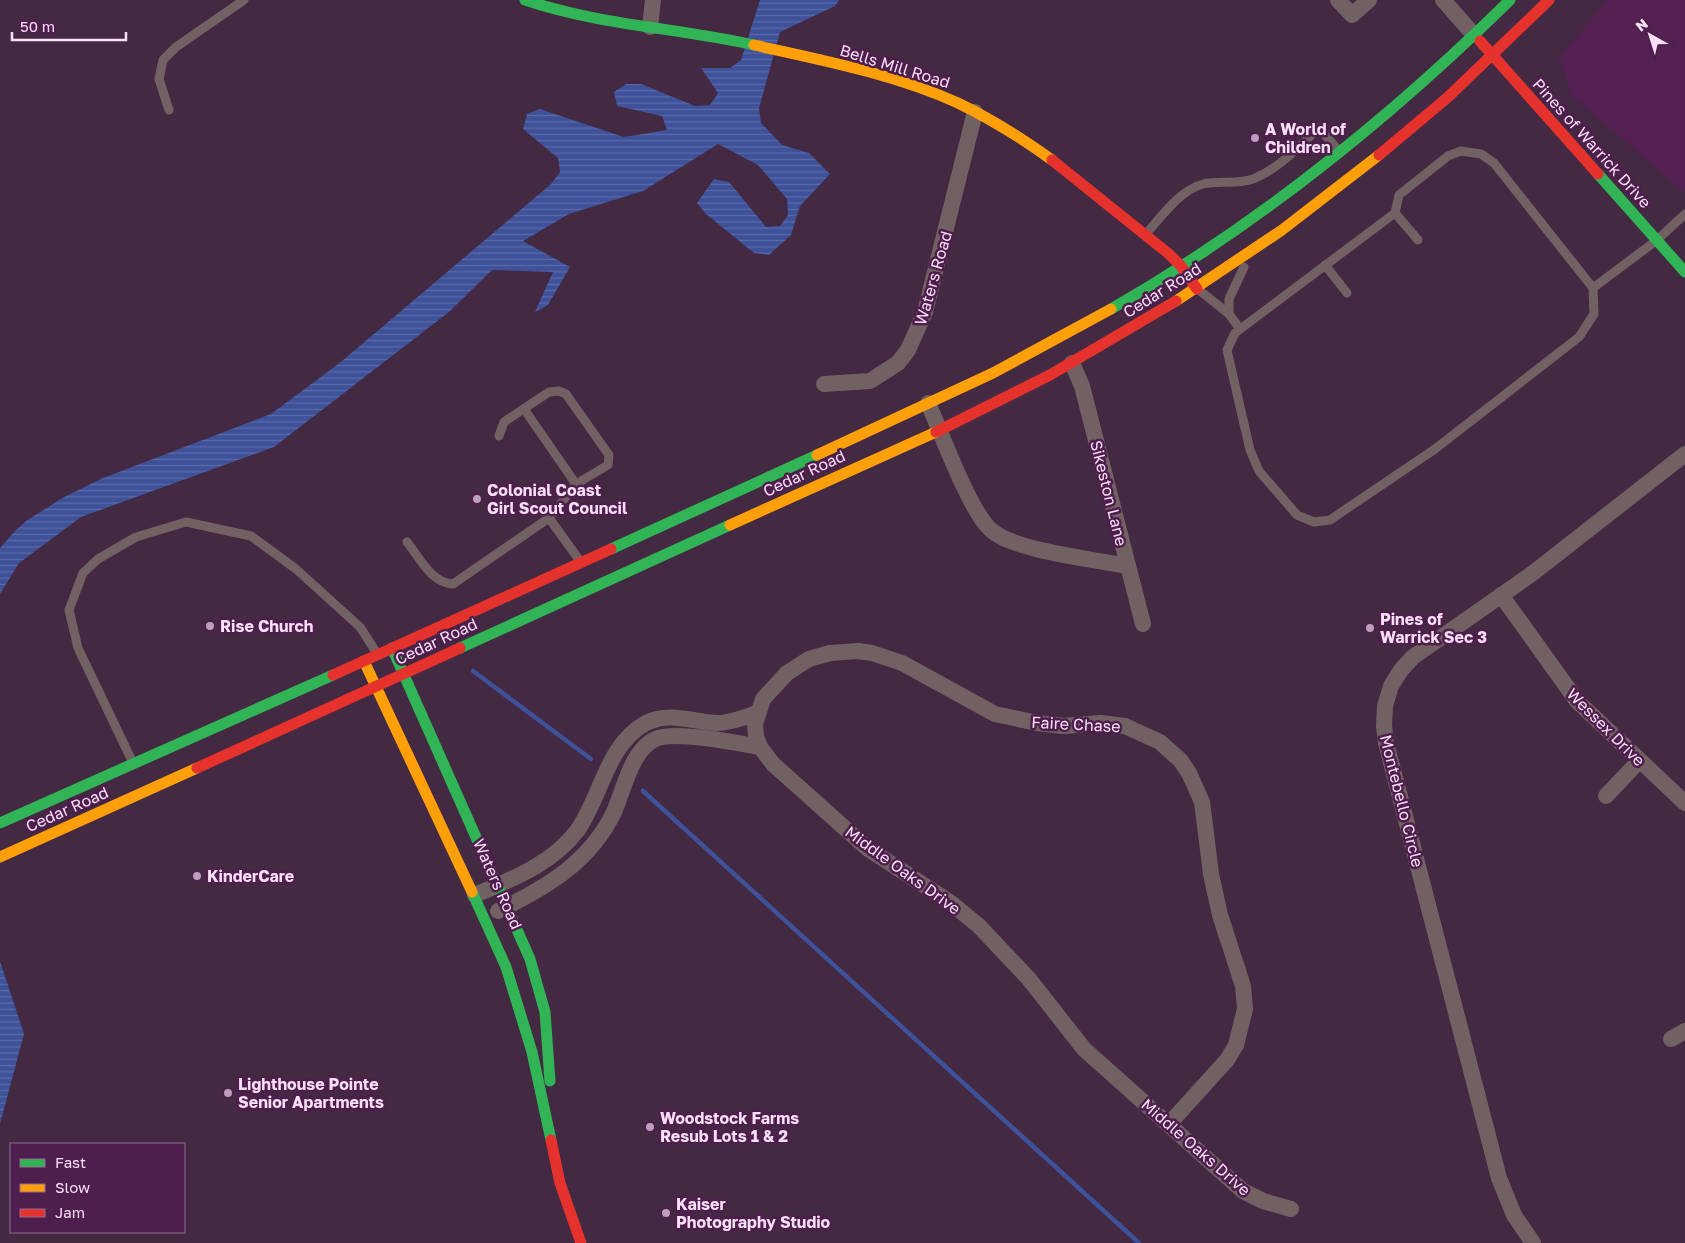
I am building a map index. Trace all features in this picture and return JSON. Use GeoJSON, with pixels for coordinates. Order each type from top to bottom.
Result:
{"type":"FeatureCollection","features":[{"type":"Feature","properties":{"kind":"main road","name":"Bells Mill Road"},"geometry":{"type":"LineString","coordinates":[[524,0],[573,16],[739,41],[910,84],[975,112],[1054,161],[1146,234],[1181,266],[1197,289]]}},
{"type":"Feature","properties":{"kind":"main road","name":"Cedar Road"},"geometry":{"type":"LineString","coordinates":[[0,823],[26,816],[928,403],[1056,341],[1181,266],[1273,204],[1409,94],[1510,0]]}},
{"type":"Feature","properties":{"kind":"main road","name":"Cedar Road"},"geometry":{"type":"LineString","coordinates":[[0,857],[36,837],[403,674],[939,428],[1072,363],[1197,289],[1254,250],[1356,174],[1419,122],[1493,55],[1549,0]]}},
{"type":"Feature","properties":{"kind":"main road","name":"Pines of Warrick Drive"},"geometry":{"type":"LineString","coordinates":[[1474,35],[1685,272]]}},
{"type":"Feature","properties":{"kind":"main road","name":"Waters Road"},"geometry":{"type":"LineString","coordinates":[[392,648],[508,906],[536,974],[545,1012],[550,1058],[548,1133]]}},
{"type":"Feature","properties":{"kind":"main road","name":"Waters Road"},"geometry":{"type":"LineString","coordinates":[[364,661],[475,895],[506,967],[532,1052],[560,1184],[581,1243]]}},
{"type":"Feature","properties":{"kind":"street"},"geometry":{"type":"LineString","coordinates":[[650,27],[653,0]]}},
{"type":"Feature","properties":{"kind":"street"},"geometry":{"type":"LineString","coordinates":[[1338,0],[1352,15],[1369,0]]}},
{"type":"Feature","properties":{"kind":"street"},"geometry":{"type":"LineString","coordinates":[[1443,0],[1474,35]]}},
{"type":"Feature","properties":{"kind":"street","name":"Waters Road"},"geometry":{"type":"LineString","coordinates":[[824,384],[870,380],[898,363],[908,350],[926,312],[975,112]]}},
{"type":"Feature","properties":{"kind":"street","name":"Sikeston Lane"},"geometry":{"type":"LineString","coordinates":[[1072,363],[1082,386],[1142,624]]}},
{"type":"Feature","properties":{"kind":"street"},"geometry":{"type":"LineString","coordinates":[[928,403],[981,519],[991,530],[1002,537],[1024,545],[1127,566]]}},
{"type":"Feature","properties":{"kind":"street","name":"Montebello Circle"},"geometry":{"type":"LineString","coordinates":[[1533,1243],[1514,1215],[1499,1178],[1386,744],[1384,726],[1385,706],[1389,692],[1401,670],[1419,651],[1501,595],[1622,505],[1685,454]]}},
{"type":"Feature","properties":{"kind":"street","name":"Wessex Drive"},"geometry":{"type":"LineString","coordinates":[[1501,595],[1577,701],[1685,804]]}},
{"type":"Feature","properties":{"kind":"street","name":"Faire Chase"},"geometry":{"type":"LineString","coordinates":[[757,713],[764,699],[787,673],[809,659],[830,653],[858,650],[902,664],[995,714],[1037,724],[1064,726],[1102,723],[1119,725],[1137,730],[1171,750],[1189,773],[1202,802],[1213,882],[1220,915],[1243,986],[1245,1009],[1236,1045],[1227,1060],[1169,1124]]}},
{"type":"Feature","properties":{"kind":"street"},"geometry":{"type":"LineString","coordinates":[[475,895],[544,862],[576,832],[592,806],[621,744],[638,728],[656,719],[665,717],[724,722],[757,713],[756,736],[760,747],[678,736],[658,738],[650,742],[638,755],[614,812],[592,848],[557,879],[485,918]]}},
{"type":"Feature","properties":{"kind":"street","name":"Middle Oaks Drive"},"geometry":{"type":"LineString","coordinates":[[760,747],[773,764],[867,848],[951,903],[979,926],[1029,979],[1084,1049],[1243,1191],[1263,1201],[1291,1209]]}},
{"type":"Feature","properties":{"kind":"street"},"geometry":{"type":"LineString","coordinates":[[1606,796],[1639,761]]}},
{"type":"Feature","properties":{"kind":"lane"},"geometry":{"type":"LineString","coordinates":[[169,110],[159,79],[162,60],[176,47],[244,0]]}},
{"type":"Feature","properties":{"kind":"lane"},"geometry":{"type":"LineString","coordinates":[[1146,234],[1189,190],[1204,184],[1234,183],[1252,179],[1279,166],[1319,128],[1339,152]]}},
{"type":"Feature","properties":{"kind":"lane"},"geometry":{"type":"LineString","coordinates":[[1461,151],[1482,154],[1494,163],[1594,288],[1594,314],[1579,337],[1435,449],[1330,520],[1314,522],[1297,515],[1259,471],[1250,450],[1227,350],[1235,333],[1396,212],[1399,195],[1448,156],[1461,151]]}},
{"type":"Feature","properties":{"kind":"lane"},"geometry":{"type":"LineString","coordinates":[[1396,212],[1418,240]]}},
{"type":"Feature","properties":{"kind":"lane"},"geometry":{"type":"LineString","coordinates":[[1594,288],[1656,240],[1685,214]]}},
{"type":"Feature","properties":{"kind":"lane"},"geometry":{"type":"LineString","coordinates":[[1229,314],[1229,299],[1235,283],[1254,250]]}},
{"type":"Feature","properties":{"kind":"lane"},"geometry":{"type":"LineString","coordinates":[[1325,265],[1347,292]]}},
{"type":"Feature","properties":{"kind":"lane"},"geometry":{"type":"LineString","coordinates":[[1197,289],[1229,314],[1240,329]]}},
{"type":"Feature","properties":{"kind":"lane"},"geometry":{"type":"LineString","coordinates":[[407,542],[436,579],[444,583],[454,584],[549,518],[576,484],[608,465],[609,455],[606,449],[566,394],[558,391],[549,392],[504,422],[499,436]]}},
{"type":"Feature","properties":{"kind":"lane"},"geometry":{"type":"LineString","coordinates":[[524,409],[576,484]]}},
{"type":"Feature","properties":{"kind":"lane"},"geometry":{"type":"LineString","coordinates":[[549,518],[581,562]]}},
{"type":"Feature","properties":{"kind":"lane"},"geometry":{"type":"LineString","coordinates":[[134,765],[78,648],[69,610],[83,573],[98,559],[136,536],[186,522],[251,536],[296,568],[360,627],[378,654]]}},
{"type":"Feature","properties":{"kind":"shaded area"},"geometry":{"type":"Polygon","coordinates":[[[1607,0],[1685,0],[1685,193],[1572,96],[1559,57],[1607,0]]]}},
{"type":"Feature","properties":{"kind":"water"},"geometry":{"type":"Polygon","coordinates":[[[760,0],[839,0],[835,6],[780,32],[759,108],[761,123],[782,145],[809,153],[830,174],[800,206],[791,235],[769,255],[754,253],[706,214],[697,203],[714,179],[729,182],[766,227],[780,226],[788,215],[787,199],[758,165],[718,144],[643,191],[569,214],[523,241],[570,267],[548,305],[535,312],[553,272],[492,270],[449,312],[274,447],[81,517],[19,563],[0,594],[0,548],[26,521],[64,497],[103,478],[271,414],[342,361],[551,184],[560,172],[558,158],[523,129],[527,114],[540,109],[624,137],[667,130],[662,116],[617,106],[614,92],[626,84],[641,84],[695,106],[710,105],[718,93],[701,68],[730,68],[741,60],[760,0]]]}},
{"type":"Feature","properties":{"kind":"water"},"geometry":{"type":"Polygon","coordinates":[[[0,961],[24,1034],[0,1124],[0,961]]]}},
{"type":"Feature","properties":{"kind":"waterway"},"geometry":{"type":"LineString","coordinates":[[473,671],[591,759]]}},
{"type":"Feature","properties":{"kind":"waterway"},"geometry":{"type":"LineString","coordinates":[[643,791],[1139,1243]]}},
{"type":"Feature","properties":{"kind":"traffic: fast"},"geometry":{"type":"LineString","coordinates":[[525,0],[610,21],[754,45]]}},
{"type":"Feature","properties":{"kind":"traffic: fast"},"geometry":{"type":"LineString","coordinates":[[1111,309],[1218,242],[1321,167],[1418,86],[1510,0]]}},
{"type":"Feature","properties":{"kind":"traffic: fast"},"geometry":{"type":"LineString","coordinates":[[1598,174],[1685,272]]}},
{"type":"Feature","properties":{"kind":"traffic: fast"},"geometry":{"type":"LineString","coordinates":[[611,549],[817,455]]}},
{"type":"Feature","properties":{"kind":"traffic: fast"},"geometry":{"type":"LineString","coordinates":[[460,648],[730,525]]}},
{"type":"Feature","properties":{"kind":"traffic: fast"},"geometry":{"type":"LineString","coordinates":[[392,648],[530,959],[545,1012],[550,1081]]}},
{"type":"Feature","properties":{"kind":"traffic: fast"},"geometry":{"type":"LineString","coordinates":[[0,823],[333,675]]}},
{"type":"Feature","properties":{"kind":"traffic: fast"},"geometry":{"type":"LineString","coordinates":[[472,892],[506,967],[532,1052],[551,1140]]}},
{"type":"Feature","properties":{"kind":"traffic: slow"},"geometry":{"type":"LineString","coordinates":[[754,45],[858,69],[934,93],[958,103],[995,123],[1052,160]]}},
{"type":"Feature","properties":{"kind":"traffic: slow"},"geometry":{"type":"LineString","coordinates":[[1176,301],[1282,230],[1379,155]]}},
{"type":"Feature","properties":{"kind":"traffic: slow"},"geometry":{"type":"LineString","coordinates":[[817,455],[993,373],[1111,309]]}},
{"type":"Feature","properties":{"kind":"traffic: slow"},"geometry":{"type":"LineString","coordinates":[[730,525],[936,432]]}},
{"type":"Feature","properties":{"kind":"traffic: slow"},"geometry":{"type":"LineString","coordinates":[[364,661],[472,892]]}},
{"type":"Feature","properties":{"kind":"traffic: slow"},"geometry":{"type":"LineString","coordinates":[[0,857],[197,768]]}},
{"type":"Feature","properties":{"kind":"traffic: jam"},"geometry":{"type":"LineString","coordinates":[[1379,155],[1447,98],[1549,0]]}},
{"type":"Feature","properties":{"kind":"traffic: jam"},"geometry":{"type":"LineString","coordinates":[[1480,41],[1598,174]]}},
{"type":"Feature","properties":{"kind":"traffic: jam"},"geometry":{"type":"LineString","coordinates":[[1052,160],[1169,254],[1181,266],[1197,289]]}},
{"type":"Feature","properties":{"kind":"traffic: jam"},"geometry":{"type":"LineString","coordinates":[[936,432],[1050,375],[1176,301]]}},
{"type":"Feature","properties":{"kind":"traffic: jam"},"geometry":{"type":"LineString","coordinates":[[333,675],[611,549]]}},
{"type":"Feature","properties":{"kind":"traffic: jam"},"geometry":{"type":"LineString","coordinates":[[197,768],[460,648]]}},
{"type":"Feature","properties":{"kind":"traffic: jam"},"geometry":{"type":"LineString","coordinates":[[551,1140],[560,1183],[581,1243]]}},
{"type":"Feature","properties":{"kind":"place","name":"A World of Children"},"geometry":{"type":"Point","coordinates":[1255,138]}},
{"type":"Feature","properties":{"kind":"place","name":"Colonial Coast Girl Scout Council"},"geometry":{"type":"Point","coordinates":[477,499]}},
{"type":"Feature","properties":{"kind":"place","name":"Rise Church"},"geometry":{"type":"Point","coordinates":[210,626]}},
{"type":"Feature","properties":{"kind":"place","name":"Pines of Warrick Sec 3"},"geometry":{"type":"Point","coordinates":[1370,628]}},
{"type":"Feature","properties":{"kind":"place","name":"KinderCare"},"geometry":{"type":"Point","coordinates":[197,876]}},
{"type":"Feature","properties":{"kind":"place","name":"Lighthouse Pointe Senior Apartments"},"geometry":{"type":"Point","coordinates":[228,1093]}},
{"type":"Feature","properties":{"kind":"place","name":"Woodstock Farms Resub Lots 1 & 2"},"geometry":{"type":"Point","coordinates":[650,1127]}},
{"type":"Feature","properties":{"kind":"place","name":"Kaiser Photography Studio"},"geometry":{"type":"Point","coordinates":[666,1213]}}]}
